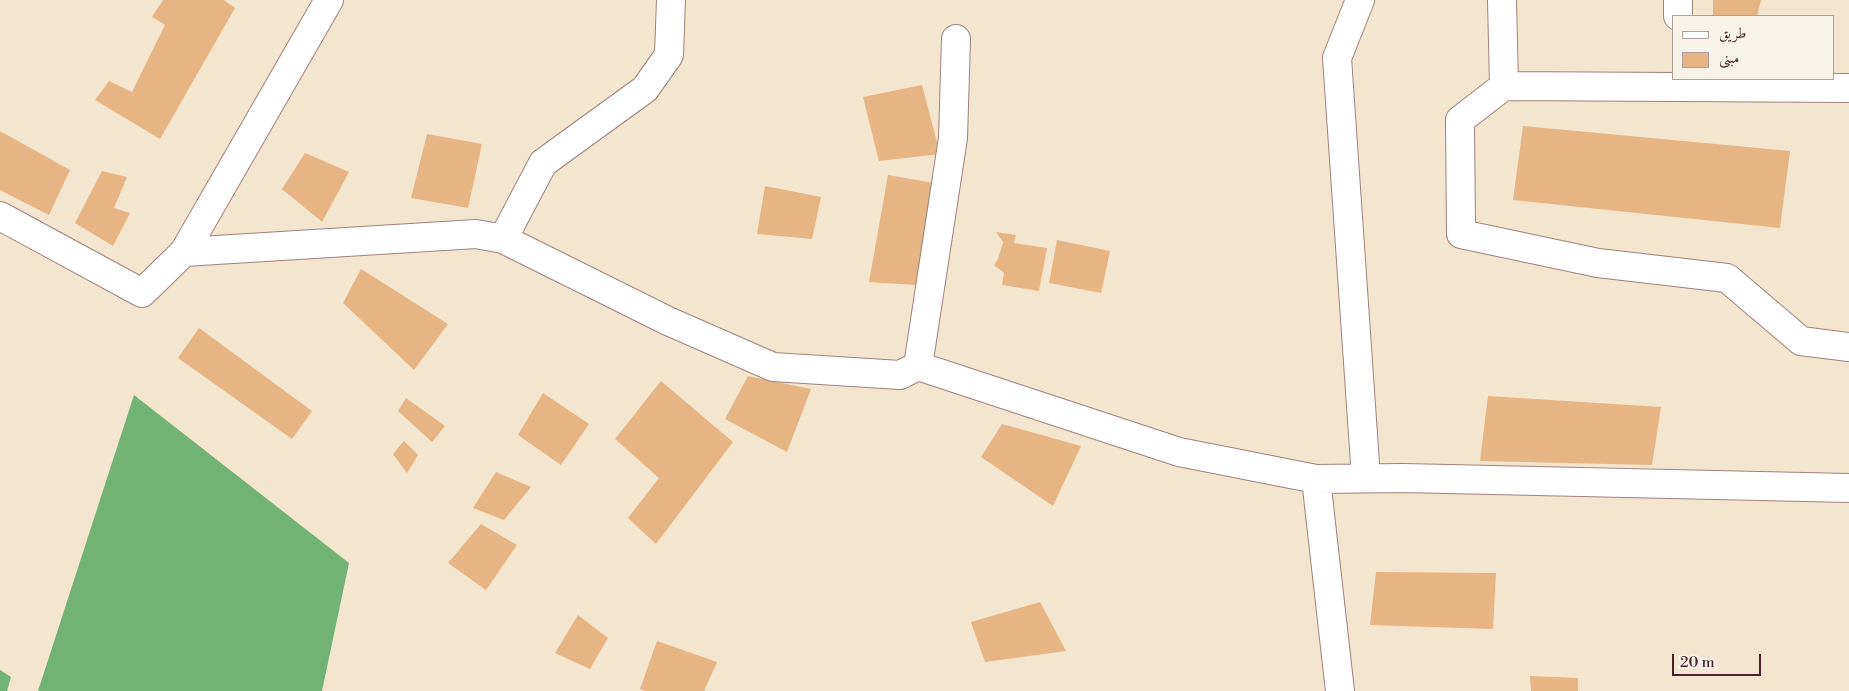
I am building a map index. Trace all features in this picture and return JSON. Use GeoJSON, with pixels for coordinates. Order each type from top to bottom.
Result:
{"type":"FeatureCollection","features":[{"type":"Feature","properties":{"kind":"street"},"geometry":{"type":"LineString","coordinates":[[0,216],[142,293],[184,252],[329,0]]}},
{"type":"Feature","properties":{"kind":"street"},"geometry":{"type":"LineString","coordinates":[[503,239],[542,163],[645,89],[669,55],[671,0]]}},
{"type":"Feature","properties":{"kind":"street"},"geometry":{"type":"LineString","coordinates":[[1360,0],[1338,58],[1366,478]]}},
{"type":"Feature","properties":{"kind":"street"},"geometry":{"type":"LineString","coordinates":[[1502,0],[1504,86]]}},
{"type":"Feature","properties":{"kind":"street"},"geometry":{"type":"LineString","coordinates":[[1678,0],[1678,15]]}},
{"type":"Feature","properties":{"kind":"street"},"geometry":{"type":"LineString","coordinates":[[918,366],[953,138],[956,39]]}},
{"type":"Feature","properties":{"kind":"street"},"geometry":{"type":"LineString","coordinates":[[1849,88],[1680,83],[1504,86],[1460,120],[1461,234],[1598,263],[1728,278],[1801,341],[1849,348]]}},
{"type":"Feature","properties":{"kind":"street"},"geometry":{"type":"LineString","coordinates":[[184,252],[476,234],[503,239],[668,321],[773,367],[900,375],[918,366],[1180,452],[1316,479],[1403,478],[1849,488]]}},
{"type":"Feature","properties":{"kind":"street"},"geometry":{"type":"LineString","coordinates":[[1316,479],[1340,691]]}},
{"type":"Feature","properties":{"kind":"green space"},"geometry":{"type":"Polygon","coordinates":[[[134,395],[349,563],[322,691],[38,691],[134,395]]]}},
{"type":"Feature","properties":{"kind":"green space"},"geometry":{"type":"Polygon","coordinates":[[[0,670],[11,677],[7,691],[0,691],[0,670]]]}},
{"type":"Feature","properties":{"kind":"building"},"geometry":{"type":"Polygon","coordinates":[[[163,0],[224,0],[235,8],[160,139],[95,100],[109,81],[132,92],[165,25],[152,17],[163,0]]]}},
{"type":"Feature","properties":{"kind":"building"},"geometry":{"type":"Polygon","coordinates":[[[1713,0],[1761,0],[1757,15],[1713,15],[1713,0]]]}},
{"type":"Feature","properties":{"kind":"building"},"geometry":{"type":"Polygon","coordinates":[[[922,85],[940,154],[879,161],[863,97],[922,85]]]}},
{"type":"Feature","properties":{"kind":"building"},"geometry":{"type":"Polygon","coordinates":[[[1523,126],[1790,151],[1780,228],[1513,200],[1523,126]]]}},
{"type":"Feature","properties":{"kind":"building"},"geometry":{"type":"Polygon","coordinates":[[[0,131],[70,170],[49,215],[0,190],[0,131]]]}},
{"type":"Feature","properties":{"kind":"building"},"geometry":{"type":"Polygon","coordinates":[[[427,134],[482,144],[468,208],[411,198],[427,134]]]}},
{"type":"Feature","properties":{"kind":"building"},"geometry":{"type":"Polygon","coordinates":[[[305,153],[349,172],[322,222],[282,189],[305,153]]]}},
{"type":"Feature","properties":{"kind":"building"},"geometry":{"type":"Polygon","coordinates":[[[102,171],[127,177],[114,208],[130,213],[113,246],[75,223],[102,171]]]}},
{"type":"Feature","properties":{"kind":"building"},"geometry":{"type":"Polygon","coordinates":[[[888,175],[934,183],[916,285],[869,282],[888,175]]]}},
{"type":"Feature","properties":{"kind":"building"},"geometry":{"type":"Polygon","coordinates":[[[765,186],[821,197],[812,239],[757,234],[765,186]]]}},
{"type":"Feature","properties":{"kind":"building"},"geometry":{"type":"Polygon","coordinates":[[[996,232],[1016,235],[1014,243],[1047,248],[1039,291],[1002,285],[1004,273],[994,265],[998,259],[1003,242],[996,232]]]}},
{"type":"Feature","properties":{"kind":"building"},"geometry":{"type":"Polygon","coordinates":[[[1057,240],[1110,251],[1101,293],[1049,283],[1057,240]]]}},
{"type":"Feature","properties":{"kind":"building"},"geometry":{"type":"Polygon","coordinates":[[[361,269],[448,324],[414,370],[343,303],[361,269]]]}},
{"type":"Feature","properties":{"kind":"building"},"geometry":{"type":"Polygon","coordinates":[[[199,328],[312,411],[292,439],[178,358],[199,328]]]}},
{"type":"Feature","properties":{"kind":"building"},"geometry":{"type":"Polygon","coordinates":[[[748,376],[811,389],[787,452],[725,419],[748,376]]]}},
{"type":"Feature","properties":{"kind":"building"},"geometry":{"type":"Polygon","coordinates":[[[661,381],[733,442],[656,544],[628,518],[659,478],[615,439],[661,381]]]}},
{"type":"Feature","properties":{"kind":"building"},"geometry":{"type":"Polygon","coordinates":[[[543,393],[589,424],[561,465],[518,435],[543,393]]]}},
{"type":"Feature","properties":{"kind":"building"},"geometry":{"type":"Polygon","coordinates":[[[1488,396],[1661,407],[1652,465],[1480,461],[1488,396]]]}},
{"type":"Feature","properties":{"kind":"building"},"geometry":{"type":"Polygon","coordinates":[[[406,398],[445,426],[432,442],[398,411],[406,398]]]}},
{"type":"Feature","properties":{"kind":"building"},"geometry":{"type":"Polygon","coordinates":[[[1002,424],[1081,446],[1053,506],[981,457],[1002,424]]]}},
{"type":"Feature","properties":{"kind":"building"},"geometry":{"type":"Polygon","coordinates":[[[404,441],[418,455],[407,473],[393,454],[404,441]]]}},
{"type":"Feature","properties":{"kind":"building"},"geometry":{"type":"Polygon","coordinates":[[[496,472],[531,487],[504,520],[473,508],[496,472]]]}},
{"type":"Feature","properties":{"kind":"building"},"geometry":{"type":"Polygon","coordinates":[[[481,524],[517,545],[486,590],[448,563],[481,524]]]}},
{"type":"Feature","properties":{"kind":"building"},"geometry":{"type":"Polygon","coordinates":[[[1376,572],[1496,573],[1493,629],[1370,625],[1376,572]]]}},
{"type":"Feature","properties":{"kind":"building"},"geometry":{"type":"Polygon","coordinates":[[[1040,602],[1066,651],[985,662],[971,622],[1040,602]]]}},
{"type":"Feature","properties":{"kind":"building"},"geometry":{"type":"Polygon","coordinates":[[[578,615],[608,638],[590,669],[555,653],[578,615]]]}},
{"type":"Feature","properties":{"kind":"building"},"geometry":{"type":"Polygon","coordinates":[[[657,641],[717,662],[704,691],[645,691],[640,689],[657,641]]]}},
{"type":"Feature","properties":{"kind":"building"},"geometry":{"type":"Polygon","coordinates":[[[1530,676],[1578,678],[1578,691],[1531,691],[1530,676]]]}}]}
